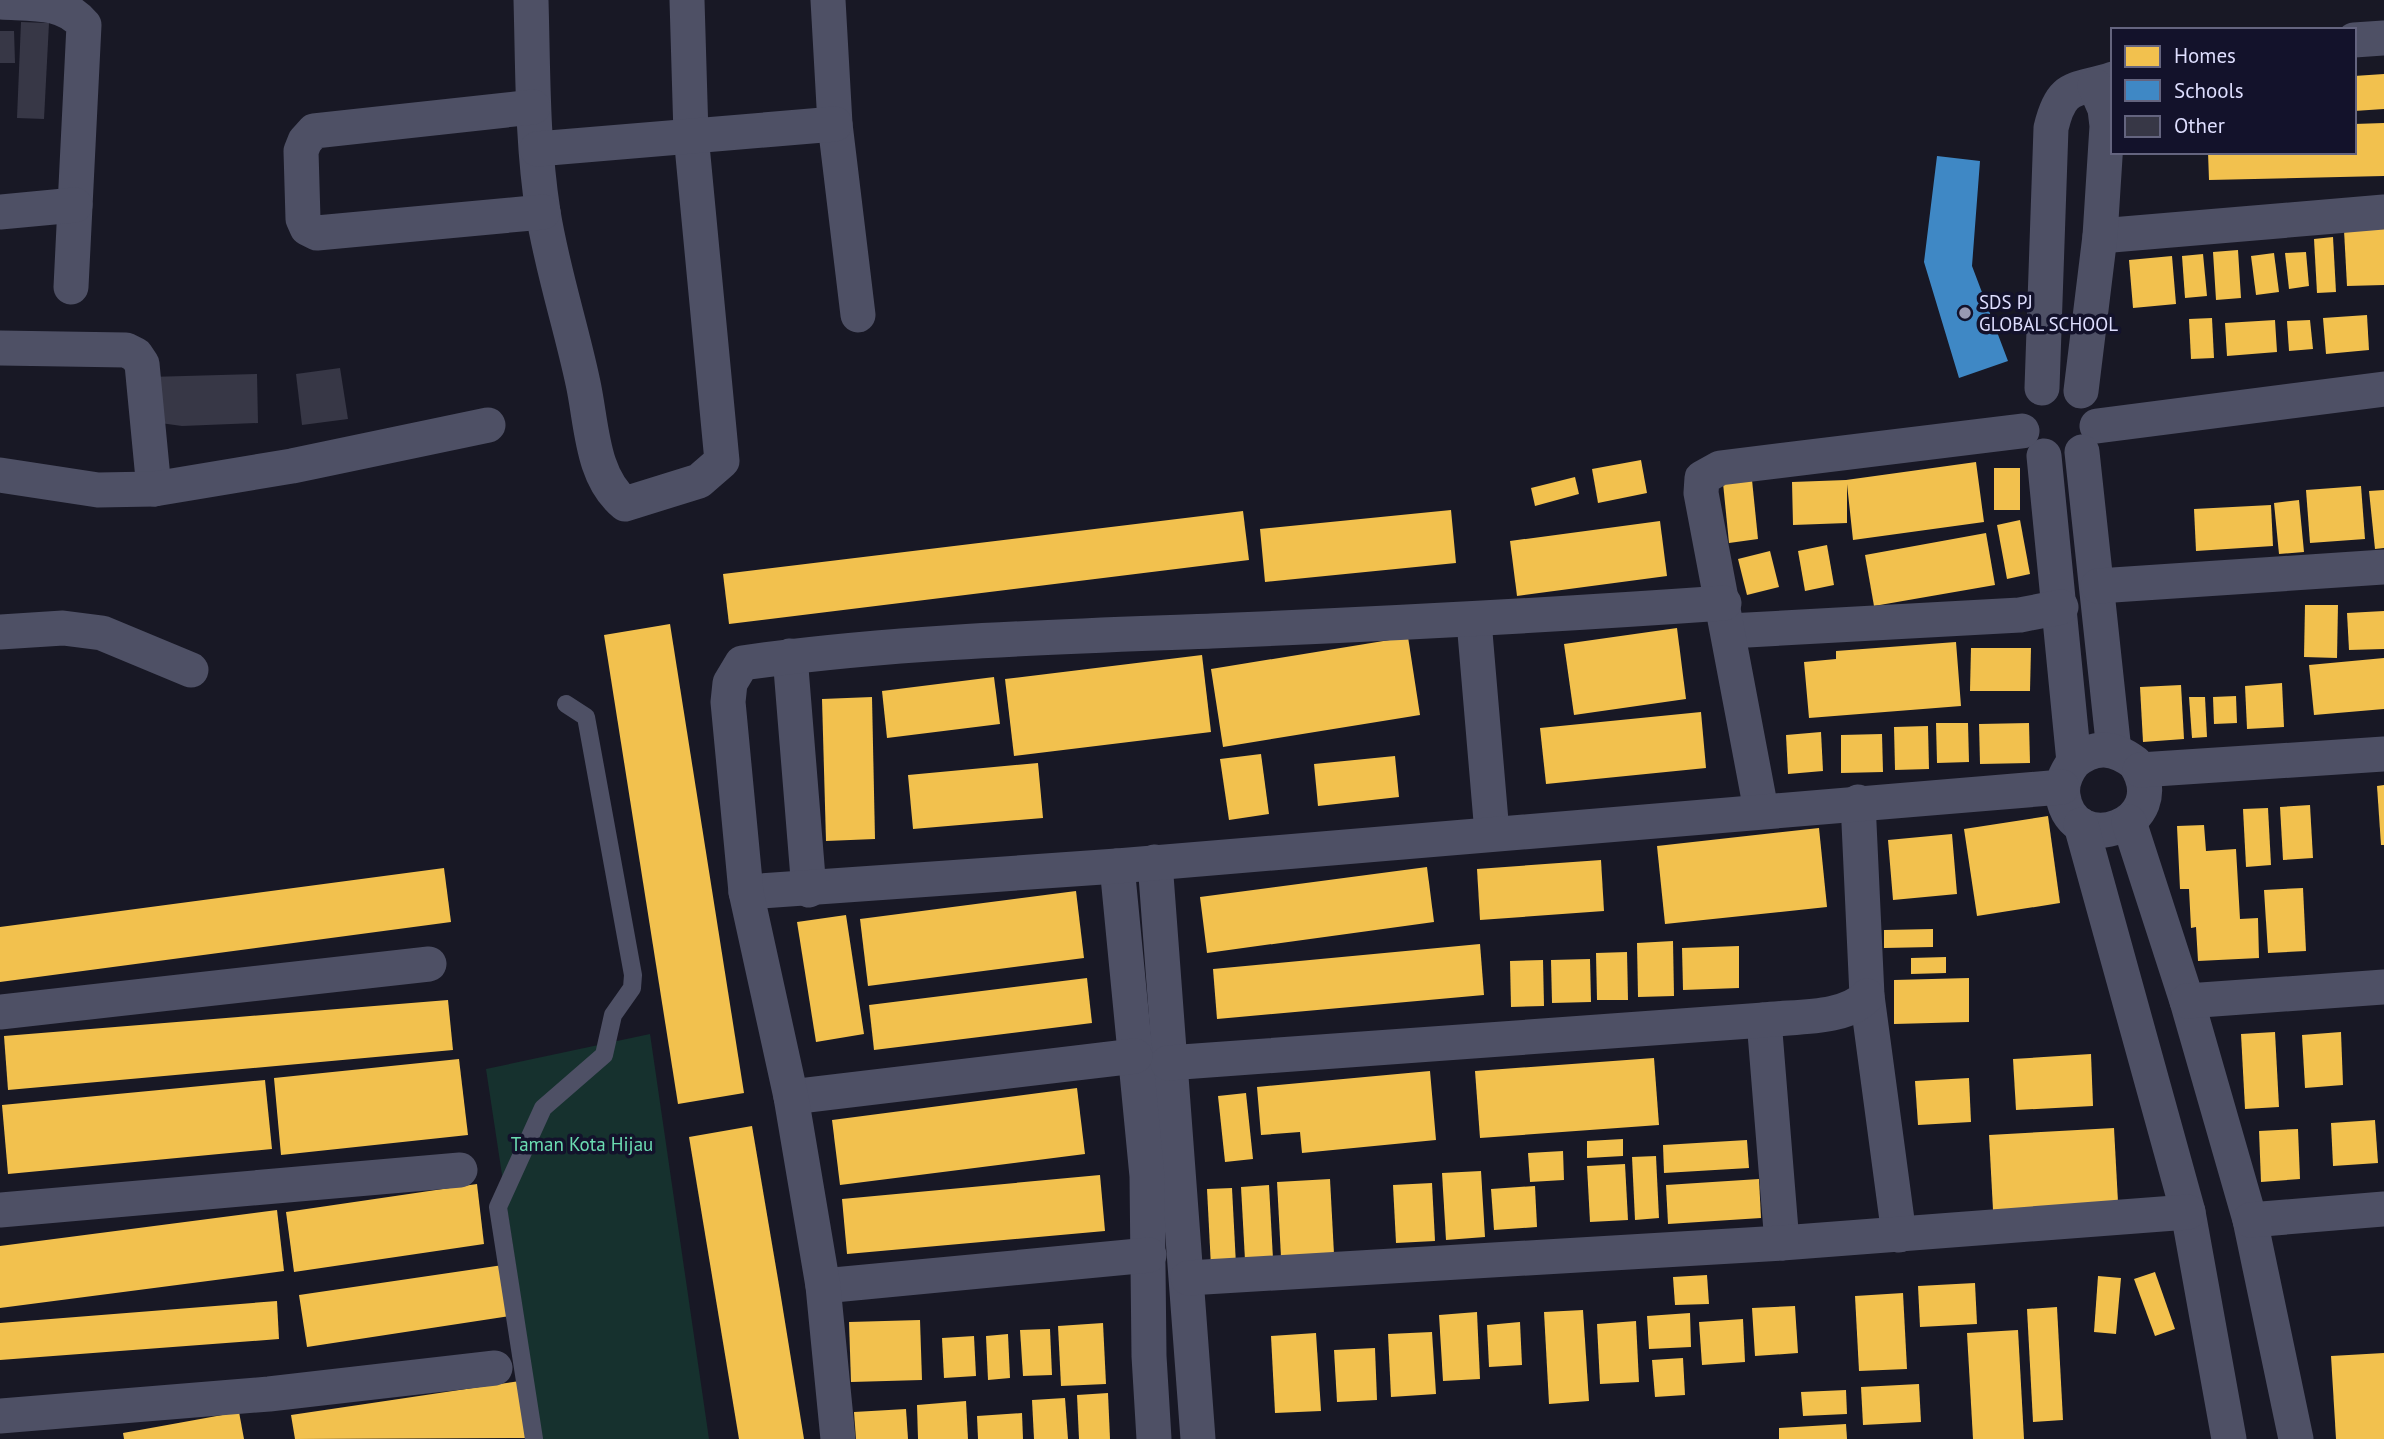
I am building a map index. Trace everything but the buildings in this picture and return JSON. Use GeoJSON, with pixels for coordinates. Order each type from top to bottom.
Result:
{"type":"FeatureCollection","features":[{"type":"Feature","properties":{"kind":"street"},"geometry":{"type":"LineString","coordinates":[[531,0],[533,107],[543,212],[583,383],[600,472],[610,492],[625,504],[699,481],[722,461],[691,135],[687,0]]}},
{"type":"Feature","properties":{"kind":"street"},"geometry":{"type":"LineString","coordinates":[[828,0],[835,124],[858,315]]}},
{"type":"Feature","properties":{"kind":"street"},"geometry":{"type":"LineString","coordinates":[[0,2],[64,5],[76,13],[84,25],[71,287]]}},
{"type":"Feature","properties":{"kind":"street"},"geometry":{"type":"LineString","coordinates":[[2356,40],[2384,38]]}},
{"type":"Feature","properties":{"kind":"street"},"geometry":{"type":"LineString","coordinates":[[2042,388],[2051,128],[2057,106],[2068,91],[2104,83],[2106,126],[2100,236],[2081,391]]}},
{"type":"Feature","properties":{"kind":"street"},"geometry":{"type":"LineString","coordinates":[[533,107],[314,131],[304,141],[301,151],[303,219],[307,228],[317,233],[543,212]]}},
{"type":"Feature","properties":{"kind":"street"},"geometry":{"type":"LineString","coordinates":[[537,149],[835,124]]}},
{"type":"Feature","properties":{"kind":"street"},"geometry":{"type":"LineString","coordinates":[[0,212],[75,205]]}},
{"type":"Feature","properties":{"kind":"street"},"geometry":{"type":"LineString","coordinates":[[2100,236],[2384,212]]}},
{"type":"Feature","properties":{"kind":"street"},"geometry":{"type":"LineString","coordinates":[[0,348],[127,350],[136,355],[142,364],[154,489]]}},
{"type":"Feature","properties":{"kind":"street"},"geometry":{"type":"LineString","coordinates":[[2081,825],[2102,831],[2129,822],[2138,812],[2144,796],[2127,761],[2098,586],[2090,439],[2094,406],[2081,391],[2062,384],[2042,388],[2034,394],[2023,411],[2033,444],[2060,607],[2068,774],[2067,808],[2081,825],[2188,1212],[2229,1439]]}},
{"type":"Feature","properties":{"kind":"street"},"geometry":{"type":"LineString","coordinates":[[1762,810],[1700,493],[1702,478],[1710,471],[2033,444],[2070,458],[2090,439],[2384,389]]}},
{"type":"Feature","properties":{"kind":"street"},"geometry":{"type":"LineString","coordinates":[[0,475],[98,490],[154,489],[292,466],[488,425]]}},
{"type":"Feature","properties":{"kind":"street"},"geometry":{"type":"LineString","coordinates":[[2098,586],[2384,567]]}},
{"type":"Feature","properties":{"kind":"street"},"geometry":{"type":"LineString","coordinates":[[838,1439],[823,1286],[791,1097],[746,892],[727,702],[730,684],[742,663],[790,656],[1079,636],[1474,621],[2020,615],[2060,607]]}},
{"type":"Feature","properties":{"kind":"street"},"geometry":{"type":"LineString","coordinates":[[1474,621],[1492,833]]}},
{"type":"Feature","properties":{"kind":"street"},"geometry":{"type":"LineString","coordinates":[[0,632],[63,628],[102,633],[191,670]]}},
{"type":"Feature","properties":{"kind":"street"},"geometry":{"type":"LineString","coordinates":[[790,656],[809,890]]}},
{"type":"Feature","properties":{"kind":"street"},"geometry":{"type":"LineString","coordinates":[[746,892],[809,890],[1117,866],[1858,802],[2068,774],[2096,750],[2127,761],[2384,754]]}},
{"type":"Feature","properties":{"kind":"street"},"geometry":{"type":"LineString","coordinates":[[1858,802],[1867,996],[1899,1235]]}},
{"type":"Feature","properties":{"kind":"street"},"geometry":{"type":"LineString","coordinates":[[2129,822],[2187,1001],[2250,1220],[2296,1439]]}},
{"type":"Feature","properties":{"kind":"street"},"geometry":{"type":"LineString","coordinates":[[1154,1439],[1149,1356],[1149,1255],[1162,1176],[1168,1063],[1155,862]]}},
{"type":"Feature","properties":{"kind":"street"},"geometry":{"type":"LineString","coordinates":[[1117,866],[1135,1056],[1188,1278],[1198,1439]]}},
{"type":"Feature","properties":{"kind":"street"},"geometry":{"type":"LineString","coordinates":[[0,1012],[429,964]]}},
{"type":"Feature","properties":{"kind":"street"},"geometry":{"type":"LineString","coordinates":[[2187,1001],[2384,987]]}},
{"type":"Feature","properties":{"kind":"street"},"geometry":{"type":"LineString","coordinates":[[1168,1063],[1764,1020],[1843,1010],[1858,1006],[1867,996]]}},
{"type":"Feature","properties":{"kind":"street"},"geometry":{"type":"LineString","coordinates":[[1764,1020],[1782,1243]]}},
{"type":"Feature","properties":{"kind":"street"},"geometry":{"type":"LineString","coordinates":[[791,1097],[1135,1056]]}},
{"type":"Feature","properties":{"kind":"street"},"geometry":{"type":"LineString","coordinates":[[2163,1117],[2215,1105]]}},
{"type":"Feature","properties":{"kind":"street"},"geometry":{"type":"LineString","coordinates":[[0,1210],[460,1170]]}},
{"type":"Feature","properties":{"kind":"street"},"geometry":{"type":"LineString","coordinates":[[2250,1220],[2384,1209]]}},
{"type":"Feature","properties":{"kind":"street"},"geometry":{"type":"LineString","coordinates":[[1188,1278],[1782,1243],[2188,1212]]}},
{"type":"Feature","properties":{"kind":"street"},"geometry":{"type":"LineString","coordinates":[[823,1286],[1149,1255]]}},
{"type":"Feature","properties":{"kind":"street"},"geometry":{"type":"LineString","coordinates":[[0,1416],[269,1394],[495,1368]]}},
{"type":"Feature","properties":{"kind":"lane"},"geometry":{"type":"LineString","coordinates":[[534,1439],[498,1207],[512,1183],[543,1108],[604,1055],[613,1014],[632,988],[633,975],[586,717],[566,705]]}},
{"type":"Feature","properties":{"kind":"green space","name":"Taman Kota Hijau"},"geometry":{"type":"Polygon","coordinates":[[[650,1034],[709,1439],[542,1439],[486,1069],[650,1034]]]}},
{"type":"Feature","properties":{"kind":"place","name":"SDS PJ GLOBAL SCHOOL"},"geometry":{"type":"Point","coordinates":[1965,313]}}]}
